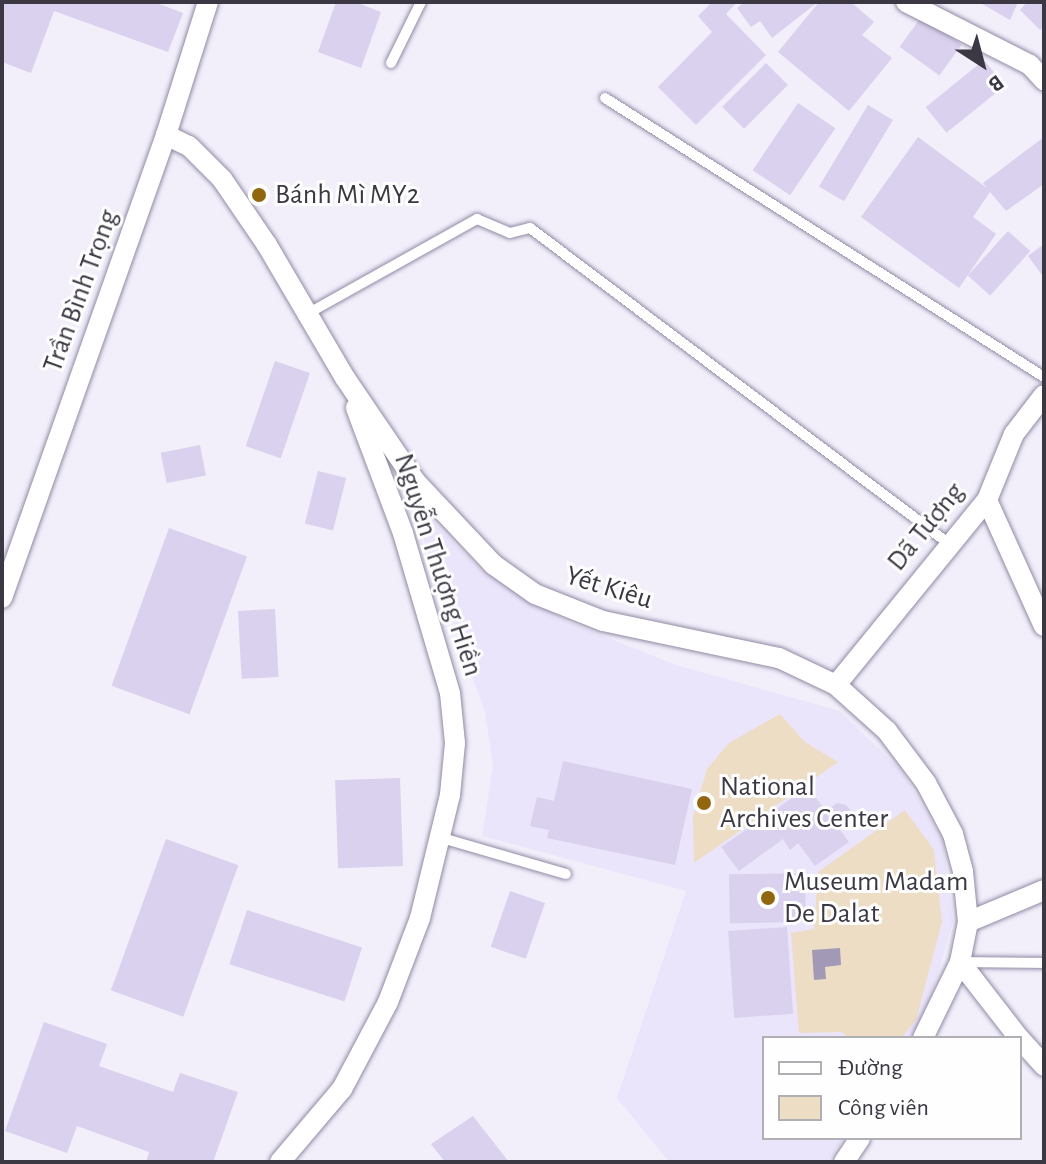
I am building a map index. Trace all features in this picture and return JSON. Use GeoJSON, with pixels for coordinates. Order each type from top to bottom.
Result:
{"type":"FeatureCollection","features":[{"type":"Feature","properties":{"kind":"street","name":"Trần Bình Trọng"},"geometry":{"type":"LineString","coordinates":[[2,598],[166,135],[208,2]]}},
{"type":"Feature","properties":{"kind":"street"},"geometry":{"type":"LineString","coordinates":[[906,2],[1030,65],[1044,80]]}},
{"type":"Feature","properties":{"kind":"street","name":"Yết Kiêu"},"geometry":{"type":"LineString","coordinates":[[166,135],[189,146],[222,179],[267,245],[345,378],[415,481],[494,565],[535,594],[603,621],[779,658],[836,685],[887,731],[926,783],[953,834],[963,872],[968,922],[960,962]]}},
{"type":"Feature","properties":{"kind":"street","name":"Nguyễn Thượng Hiền"},"geometry":{"type":"LineString","coordinates":[[280,1162],[342,1089],[388,1002],[420,918],[442,838],[455,743],[450,693],[403,533],[345,378]]}},
{"type":"Feature","properties":{"kind":"street","name":"Dã Tượng"},"geometry":{"type":"LineString","coordinates":[[836,685],[948,543],[987,500],[1014,434],[1044,395]]}},
{"type":"Feature","properties":{"kind":"street"},"geometry":{"type":"LineString","coordinates":[[987,500],[1044,626]]}},
{"type":"Feature","properties":{"kind":"street"},"geometry":{"type":"LineString","coordinates":[[968,922],[1044,890]]}},
{"type":"Feature","properties":{"kind":"street"},"geometry":{"type":"LineString","coordinates":[[924,1036],[960,962],[1018,1036]]}},
{"type":"Feature","properties":{"kind":"street"},"geometry":{"type":"LineString","coordinates":[[1022,1041],[1044,1066]]}},
{"type":"Feature","properties":{"kind":"street"},"geometry":{"type":"LineString","coordinates":[[844,1162],[859,1140]]}},
{"type":"Feature","properties":{"kind":"lane"},"geometry":{"type":"LineString","coordinates":[[391,63],[421,2]]}},
{"type":"Feature","properties":{"kind":"lane"},"geometry":{"type":"LineString","coordinates":[[605,98],[1044,377]]}},
{"type":"Feature","properties":{"kind":"lane"},"geometry":{"type":"LineString","coordinates":[[307,314],[477,219],[510,233],[530,228],[948,543]]}},
{"type":"Feature","properties":{"kind":"lane"},"geometry":{"type":"LineString","coordinates":[[442,838],[566,874]]}},
{"type":"Feature","properties":{"kind":"lane"},"geometry":{"type":"LineString","coordinates":[[960,962],[1044,963]]}},
{"type":"Feature","properties":{"kind":"shaded area","name":"National Archives Center"},"geometry":{"type":"Polygon","coordinates":[[[408,496],[480,569],[564,620],[676,665],[840,711],[901,770],[943,840],[953,921],[924,1023],[914,1036],[762,1036],[762,1140],[843,1140],[827,1162],[669,1162],[617,1098],[686,891],[482,836],[493,765],[485,712],[408,496]]]}},
{"type":"Feature","properties":{"kind":"shaded area"},"geometry":{"type":"Polygon","coordinates":[[[840,948],[841,965],[825,967],[826,979],[814,980],[812,950],[840,948]]]}},
{"type":"Feature","properties":{"kind":"green space"},"geometry":{"type":"Polygon","coordinates":[[[780,714],[805,742],[838,762],[694,863],[693,817],[707,769],[729,743],[780,714]]]}},
{"type":"Feature","properties":{"kind":"green space"},"geometry":{"type":"Polygon","coordinates":[[[905,810],[934,850],[942,922],[916,1020],[903,1036],[799,1033],[791,933],[814,929],[818,872],[905,810]]]}},
{"type":"Feature","properties":{"kind":"building"},"geometry":{"type":"Polygon","coordinates":[[[2,2],[154,2],[183,13],[168,52],[54,11],[31,73],[2,62],[2,2]]]}},
{"type":"Feature","properties":{"kind":"building"},"geometry":{"type":"Polygon","coordinates":[[[336,2],[355,2],[381,12],[361,68],[318,52],[336,2]]]}},
{"type":"Feature","properties":{"kind":"building"},"geometry":{"type":"Polygon","coordinates":[[[712,2],[737,2],[726,14],[766,55],[696,125],[658,87],[712,32],[698,16],[712,2]]]}},
{"type":"Feature","properties":{"kind":"building"},"geometry":{"type":"Polygon","coordinates":[[[745,2],[818,2],[772,38],[760,21],[751,27],[737,8],[745,2]]]}},
{"type":"Feature","properties":{"kind":"building"},"geometry":{"type":"Polygon","coordinates":[[[819,2],[851,2],[874,22],[862,35],[892,58],[849,111],[778,52],[819,2]]]}},
{"type":"Feature","properties":{"kind":"building"},"geometry":{"type":"Polygon","coordinates":[[[979,2],[1018,2],[1010,20],[979,2]]]}},
{"type":"Feature","properties":{"kind":"building"},"geometry":{"type":"Polygon","coordinates":[[[1027,2],[1044,2],[1044,26],[1040,30],[1020,10],[1027,2]]]}},
{"type":"Feature","properties":{"kind":"building"},"geometry":{"type":"Polygon","coordinates":[[[922,16],[962,45],[939,76],[900,47],[922,16]]]}},
{"type":"Feature","properties":{"kind":"building"},"geometry":{"type":"Polygon","coordinates":[[[984,60],[1005,86],[946,133],[926,107],[984,60]]]}},
{"type":"Feature","properties":{"kind":"building"},"geometry":{"type":"Polygon","coordinates":[[[766,63],[788,85],[744,129],[722,107],[766,63]]]}},
{"type":"Feature","properties":{"kind":"building"},"geometry":{"type":"Polygon","coordinates":[[[798,103],[835,128],[790,195],[753,170],[798,103]]]}},
{"type":"Feature","properties":{"kind":"building"},"geometry":{"type":"Polygon","coordinates":[[[868,105],[893,120],[844,201],[819,186],[868,105]]]}},
{"type":"Feature","properties":{"kind":"building"},"geometry":{"type":"Polygon","coordinates":[[[918,137],[987,188],[983,183],[1044,137],[1044,184],[1006,211],[990,192],[973,217],[996,234],[959,288],[861,217],[918,137]]]}},
{"type":"Feature","properties":{"kind":"building"},"geometry":{"type":"Polygon","coordinates":[[[1008,231],[1030,251],[990,296],[968,276],[1008,231]]]}},
{"type":"Feature","properties":{"kind":"building"},"geometry":{"type":"Polygon","coordinates":[[[1044,244],[1044,278],[1028,256],[1044,244]]]}},
{"type":"Feature","properties":{"kind":"building"},"geometry":{"type":"Polygon","coordinates":[[[275,361],[310,373],[281,458],[246,446],[275,361]]]}},
{"type":"Feature","properties":{"kind":"building"},"geometry":{"type":"Polygon","coordinates":[[[200,445],[206,475],[167,483],[161,453],[200,445]]]}},
{"type":"Feature","properties":{"kind":"building"},"geometry":{"type":"Polygon","coordinates":[[[318,471],[346,478],[333,530],[305,523],[318,471]]]}},
{"type":"Feature","properties":{"kind":"building"},"geometry":{"type":"Polygon","coordinates":[[[169,528],[247,556],[190,714],[112,686],[169,528]]]}},
{"type":"Feature","properties":{"kind":"building"},"geometry":{"type":"Polygon","coordinates":[[[275,609],[279,677],[242,679],[238,611],[275,609]]]}},
{"type":"Feature","properties":{"kind":"building"},"geometry":{"type":"Polygon","coordinates":[[[563,761],[692,789],[675,865],[547,838],[549,830],[530,826],[537,797],[554,801],[563,761]]]}},
{"type":"Feature","properties":{"kind":"building"},"geometry":{"type":"Polygon","coordinates":[[[400,778],[403,866],[338,868],[335,780],[400,778]]]}},
{"type":"Feature","properties":{"kind":"building"},"geometry":{"type":"Polygon","coordinates":[[[808,787],[826,811],[837,803],[846,805],[852,812],[851,822],[840,830],[849,842],[815,866],[798,843],[790,850],[783,839],[739,871],[721,847],[808,787]]]}},
{"type":"Feature","properties":{"kind":"building"},"geometry":{"type":"Polygon","coordinates":[[[166,839],[238,865],[183,1017],[111,990],[166,839]]]}},
{"type":"Feature","properties":{"kind":"building","name":"Museum Madam De Dalat"},"geometry":{"type":"Polygon","coordinates":[[[805,873],[806,922],[730,923],[729,874],[805,873]]]}},
{"type":"Feature","properties":{"kind":"building"},"geometry":{"type":"Polygon","coordinates":[[[510,891],[545,903],[526,959],[491,947],[510,891]]]}},
{"type":"Feature","properties":{"kind":"building"},"geometry":{"type":"Polygon","coordinates":[[[247,910],[362,947],[344,1002],[229,964],[247,910]]]}},
{"type":"Feature","properties":{"kind":"building"},"geometry":{"type":"Polygon","coordinates":[[[787,927],[793,1014],[734,1018],[728,931],[787,927]]]}},
{"type":"Feature","properties":{"kind":"building"},"geometry":{"type":"Polygon","coordinates":[[[44,1022],[107,1044],[99,1066],[173,1092],[180,1073],[238,1092],[213,1162],[146,1162],[149,1152],[77,1126],[67,1153],[5,1131],[44,1022]]]}},
{"type":"Feature","properties":{"kind":"building"},"geometry":{"type":"Polygon","coordinates":[[[473,1116],[509,1162],[445,1162],[431,1144],[473,1116]]]}},
{"type":"Feature","properties":{"kind":"place","name":"Bánh Mì MY2"},"geometry":{"type":"Point","coordinates":[259,195]}},
{"type":"Feature","properties":{"kind":"place","name":"National Archives Center"},"geometry":{"type":"Point","coordinates":[704,803]}},
{"type":"Feature","properties":{"kind":"place","name":"Museum Madam De Dalat"},"geometry":{"type":"Point","coordinates":[768,898]}}]}
